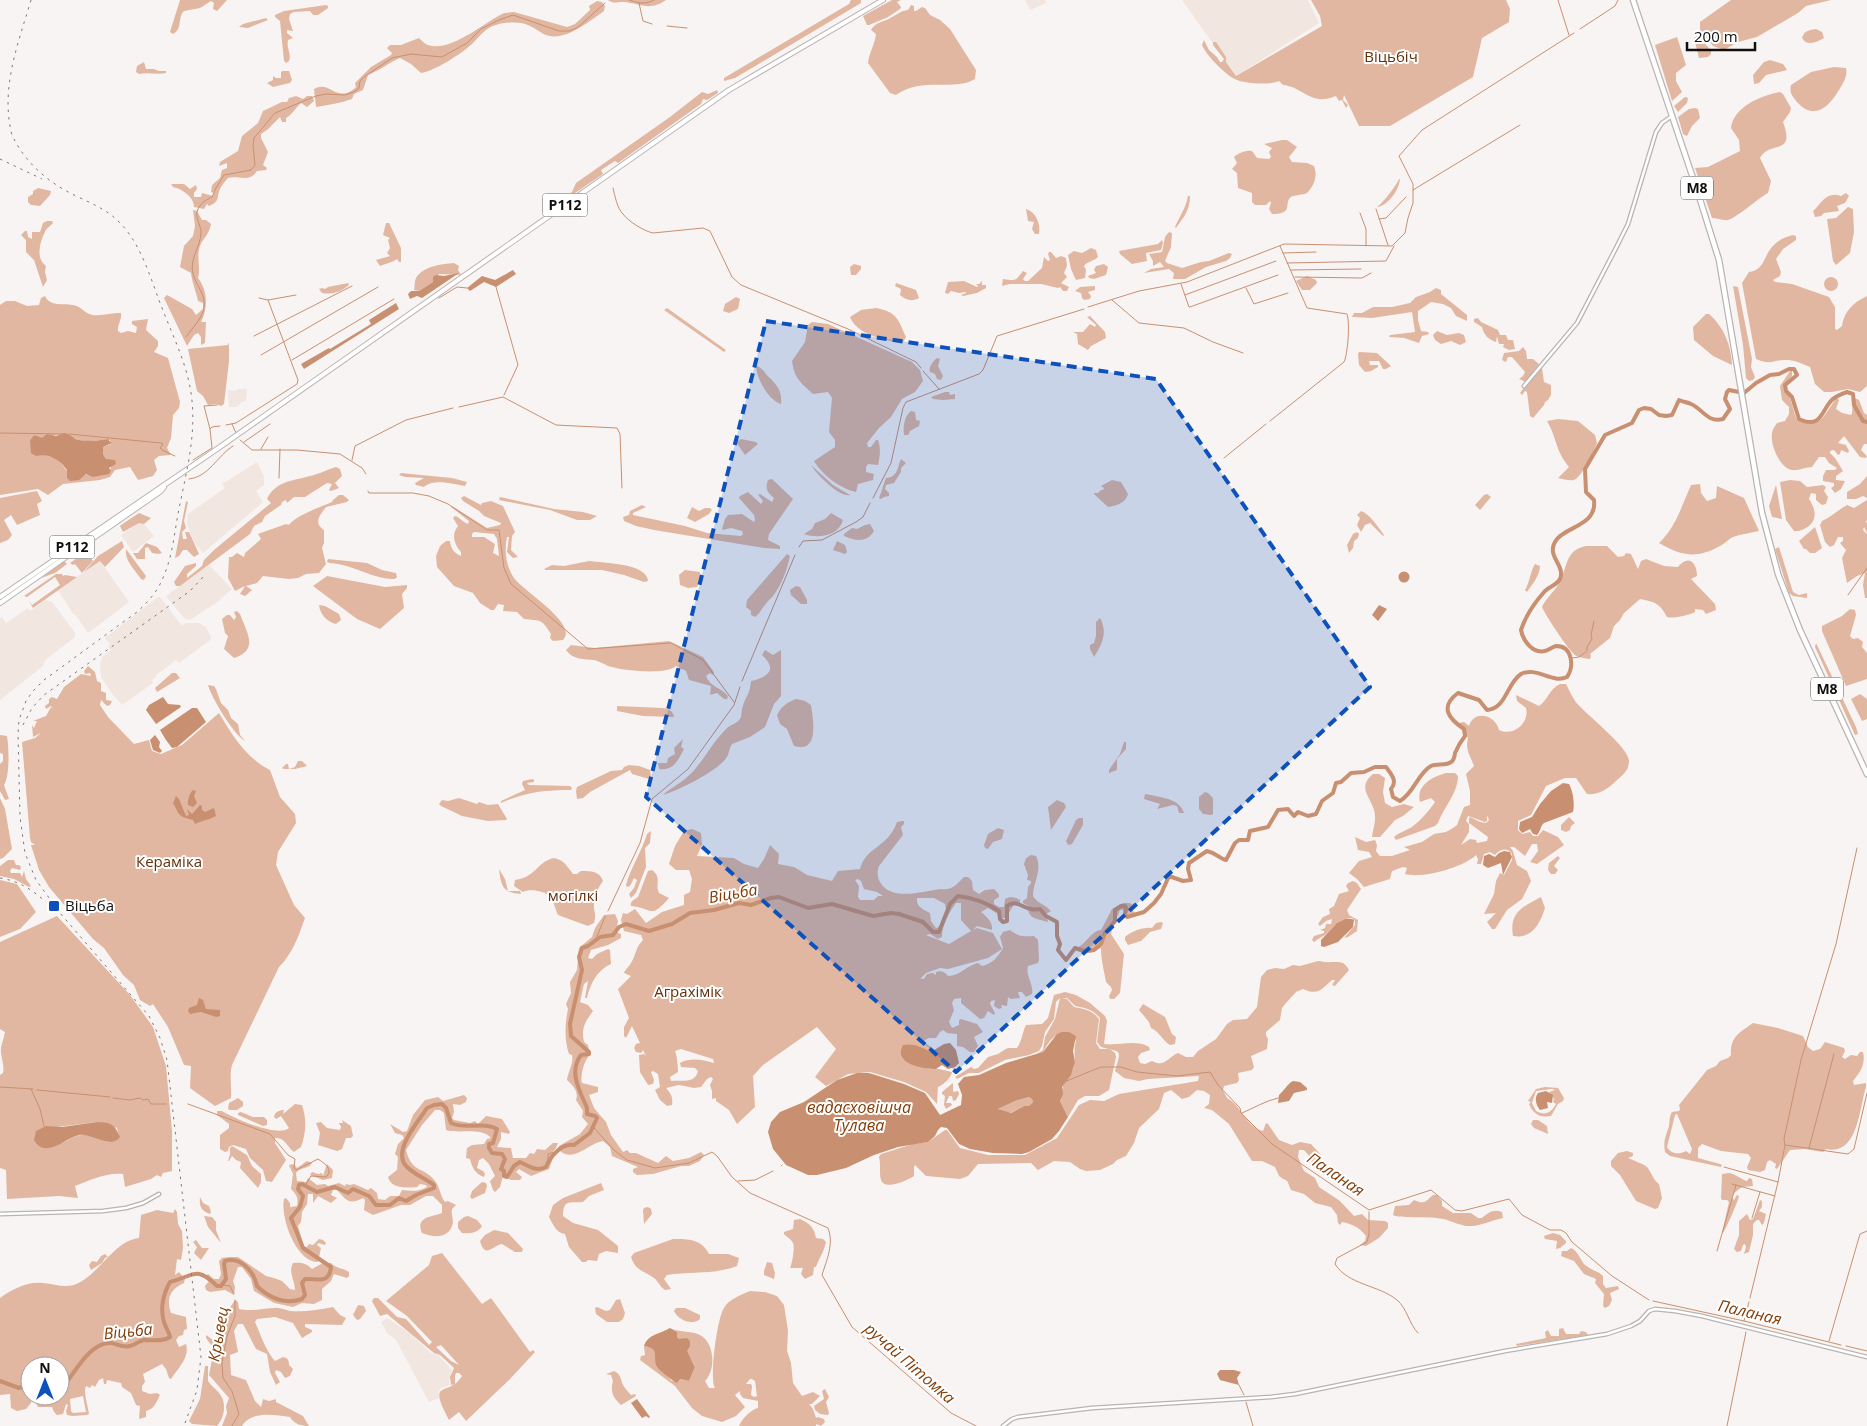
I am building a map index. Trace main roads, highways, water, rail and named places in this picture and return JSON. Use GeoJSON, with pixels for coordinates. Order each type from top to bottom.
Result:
{"type":"FeatureCollection","features":[{"type":"Feature","properties":{"kind":"highway","name":"М8"},"geometry":{"type":"LineString","coordinates":[[1633,0],[1719,260],[1762,513],[1783,588],[1800,630],[1867,774]]}},
{"type":"Feature","properties":{"kind":"main road","name":"Р112"},"geometry":{"type":"LineString","coordinates":[[0,597],[165,485],[729,90],[883,0]]}},
{"type":"Feature","properties":{"kind":"main road","name":"Р112"},"geometry":{"type":"LineString","coordinates":[[0,603],[130,514],[160,492],[165,485]]}},
{"type":"Feature","properties":{"kind":"water"},"geometry":{"type":"Polygon","coordinates":[[[513,270],[516,274],[496,287],[484,282],[470,291],[467,288],[482,276],[495,280],[513,270]]]}},
{"type":"Feature","properties":{"kind":"water"},"geometry":{"type":"Polygon","coordinates":[[[459,273],[422,298],[417,296],[410,299],[408,294],[411,291],[419,291],[433,282],[433,277],[436,275],[444,276],[459,273]]]}},
{"type":"Feature","properties":{"kind":"water"},"geometry":{"type":"Polygon","coordinates":[[[396,303],[399,309],[304,369],[301,364],[371,324],[369,320],[396,303]]]}},
{"type":"Feature","properties":{"kind":"water"},"geometry":{"type":"Polygon","coordinates":[[[64,433],[83,441],[109,439],[112,443],[103,447],[103,454],[106,459],[115,460],[116,464],[109,468],[111,471],[109,474],[93,477],[86,474],[79,480],[70,481],[67,478],[67,470],[58,460],[50,456],[36,456],[31,453],[30,440],[34,435],[42,438],[47,434],[56,436],[64,433]]]}},
{"type":"Feature","properties":{"kind":"water"},"geometry":{"type":"Polygon","coordinates":[[[1404,571],[1410,577],[1404,583],[1398,577],[1404,571]]]}},
{"type":"Feature","properties":{"kind":"water"},"geometry":{"type":"Polygon","coordinates":[[[1379,605],[1387,609],[1378,621],[1372,615],[1379,605]]]}},
{"type":"Feature","properties":{"kind":"water"},"geometry":{"type":"Polygon","coordinates":[[[163,697],[168,704],[180,705],[181,707],[156,724],[146,710],[149,705],[163,697]]]}},
{"type":"Feature","properties":{"kind":"water"},"geometry":{"type":"Polygon","coordinates":[[[192,708],[197,708],[206,722],[177,747],[172,748],[160,730],[192,708]]]}},
{"type":"Feature","properties":{"kind":"water"},"geometry":{"type":"Polygon","coordinates":[[[155,735],[160,742],[159,747],[162,751],[160,753],[153,750],[150,740],[155,735]]]}},
{"type":"Feature","properties":{"kind":"water"},"geometry":{"type":"Polygon","coordinates":[[[1563,783],[1569,784],[1572,790],[1573,812],[1544,823],[1537,835],[1533,834],[1530,829],[1522,833],[1519,829],[1520,822],[1532,817],[1551,791],[1563,783]]]}},
{"type":"Feature","properties":{"kind":"water"},"geometry":{"type":"Polygon","coordinates":[[[193,790],[196,791],[194,796],[197,803],[193,807],[188,805],[188,799],[193,790]]]}},
{"type":"Feature","properties":{"kind":"water"},"geometry":{"type":"Polygon","coordinates":[[[176,796],[186,816],[189,815],[187,809],[192,814],[200,805],[205,812],[214,808],[216,816],[195,824],[193,820],[178,813],[173,803],[176,796]]]}},
{"type":"Feature","properties":{"kind":"water"},"geometry":{"type":"Polygon","coordinates":[[[1504,851],[1510,852],[1512,857],[1503,875],[1501,863],[1488,868],[1483,865],[1484,856],[1489,854],[1495,857],[1504,851]]]}},
{"type":"Feature","properties":{"kind":"water"},"geometry":{"type":"Polygon","coordinates":[[[1345,919],[1354,920],[1353,927],[1338,942],[1324,947],[1321,946],[1321,940],[1337,923],[1345,919]]]}},
{"type":"Feature","properties":{"kind":"water"},"geometry":{"type":"Polygon","coordinates":[[[199,998],[203,1000],[206,1009],[220,1010],[220,1016],[216,1017],[201,1012],[190,1014],[189,1008],[197,1005],[199,998]]]}},
{"type":"Feature","properties":{"kind":"water","name":"вадасховішча Тулава"},"geometry":{"type":"Polygon","coordinates":[[[1069,1032],[1076,1036],[1073,1051],[1075,1062],[1071,1075],[1062,1087],[1063,1094],[1060,1101],[1068,1117],[1052,1139],[1029,1152],[1022,1154],[993,1153],[970,1149],[959,1144],[947,1128],[941,1127],[928,1142],[898,1147],[874,1155],[846,1168],[817,1175],[808,1175],[786,1165],[773,1149],[768,1132],[771,1122],[780,1112],[804,1102],[837,1080],[857,1073],[869,1073],[904,1084],[925,1093],[940,1115],[961,1105],[962,1095],[958,1084],[964,1077],[979,1075],[1006,1063],[1043,1052],[1057,1034],[1069,1032]],[[1029,1097],[1015,1101],[998,1109],[1011,1113],[1024,1106],[1029,1106],[1033,1102],[1029,1097]]]}},
{"type":"Feature","properties":{"kind":"water"},"geometry":{"type":"Polygon","coordinates":[[[950,1043],[956,1050],[959,1063],[955,1067],[948,1069],[942,1065],[936,1069],[924,1068],[905,1061],[902,1057],[903,1045],[914,1045],[931,1052],[944,1044],[950,1043]]]}},
{"type":"Feature","properties":{"kind":"water"},"geometry":{"type":"Polygon","coordinates":[[[1293,1081],[1300,1082],[1307,1090],[1294,1093],[1289,1101],[1278,1103],[1279,1095],[1293,1081]]]}},
{"type":"Feature","properties":{"kind":"water"},"geometry":{"type":"Polygon","coordinates":[[[1546,1091],[1553,1095],[1552,1103],[1547,1102],[1548,1108],[1540,1110],[1536,1097],[1538,1093],[1546,1091]]]}},
{"type":"Feature","properties":{"kind":"water"},"geometry":{"type":"Polygon","coordinates":[[[97,1122],[112,1125],[120,1137],[116,1141],[107,1142],[79,1135],[49,1148],[39,1146],[34,1140],[36,1131],[46,1126],[62,1127],[97,1122]]]}},
{"type":"Feature","properties":{"kind":"water"},"geometry":{"type":"Polygon","coordinates":[[[670,1328],[677,1332],[679,1339],[687,1338],[690,1341],[687,1351],[695,1367],[689,1381],[680,1379],[677,1383],[667,1376],[657,1367],[654,1351],[644,1346],[648,1339],[670,1328]]]}},
{"type":"Feature","properties":{"kind":"water"},"geometry":{"type":"Polygon","coordinates":[[[1220,1370],[1241,1372],[1237,1378],[1239,1385],[1220,1380],[1217,1374],[1220,1370]]]}},
{"type":"Feature","properties":{"kind":"water"},"geometry":{"type":"Polygon","coordinates":[[[637,1399],[649,1418],[646,1416],[642,1418],[631,1403],[637,1399]]]}},
{"type":"Feature","properties":{"kind":"waterway"},"geometry":{"type":"LineString","coordinates":[[629,0],[642,3],[654,0]]}},
{"type":"Feature","properties":{"kind":"waterway"},"geometry":{"type":"LineString","coordinates":[[1558,0],[1569,35]]}},
{"type":"Feature","properties":{"kind":"waterway"},"geometry":{"type":"LineString","coordinates":[[1580,29],[1615,6],[1618,0]]}},
{"type":"Feature","properties":{"kind":"waterway"},"geometry":{"type":"LineString","coordinates":[[186,337],[199,319],[204,307],[204,298],[194,278],[192,268],[201,229],[197,218],[198,209],[212,197],[224,175],[251,170],[255,165],[254,138],[275,113],[316,96],[326,94],[345,95],[354,92],[359,88],[360,81],[364,77],[392,58],[411,54],[442,57],[467,43],[481,29],[513,15],[559,31],[569,31],[577,28],[605,3]]}},
{"type":"Feature","properties":{"kind":"waterway"},"geometry":{"type":"LineString","coordinates":[[639,3],[643,21],[652,24]]}},
{"type":"Feature","properties":{"kind":"waterway"},"geometry":{"type":"LineString","coordinates":[[667,26],[687,28]]}},
{"type":"Feature","properties":{"kind":"waterway"},"geometry":{"type":"LineString","coordinates":[[1413,190],[1413,184],[1399,156],[1422,130],[1574,33]]}},
{"type":"Feature","properties":{"kind":"waterway"},"geometry":{"type":"LineString","coordinates":[[1088,307],[1139,291],[1187,282],[1284,244],[1392,246],[1405,233],[1413,203],[1413,190],[1520,125]]}},
{"type":"Feature","properties":{"kind":"waterway"},"geometry":{"type":"LineString","coordinates":[[613,188],[616,202],[621,211],[637,226],[653,233],[703,228],[710,231],[732,277],[741,285],[848,329],[916,362],[921,368]]}},
{"type":"Feature","properties":{"kind":"waterway"},"geometry":{"type":"LineString","coordinates":[[1379,219],[1386,218],[1406,197]]}},
{"type":"Feature","properties":{"kind":"waterway"},"geometry":{"type":"LineString","coordinates":[[1376,209],[1388,245]]}},
{"type":"Feature","properties":{"kind":"waterway"},"geometry":{"type":"LineString","coordinates":[[1360,213],[1366,229],[1366,246]]}},
{"type":"Feature","properties":{"kind":"waterway"},"geometry":{"type":"LineString","coordinates":[[1270,421],[1344,362],[1348,338],[1347,314],[1307,308],[1280,246]]}},
{"type":"Feature","properties":{"kind":"waterway"},"geometry":{"type":"LineString","coordinates":[[1287,263],[1386,261],[1394,246]]}},
{"type":"Feature","properties":{"kind":"waterway"},"geometry":{"type":"LineString","coordinates":[[1283,253],[1316,252]]}},
{"type":"Feature","properties":{"kind":"waterway"},"geometry":{"type":"LineString","coordinates":[[1185,295],[1276,261]]}},
{"type":"Feature","properties":{"kind":"waterway"},"geometry":{"type":"LineString","coordinates":[[1291,270],[1361,269]]}},
{"type":"Feature","properties":{"kind":"waterway"},"geometry":{"type":"LineString","coordinates":[[1295,277],[1362,278],[1371,273]]}},
{"type":"Feature","properties":{"kind":"waterway"},"geometry":{"type":"LineString","coordinates":[[1181,284],[1190,307],[1278,275]]}},
{"type":"Feature","properties":{"kind":"waterway"},"geometry":{"type":"LineString","coordinates":[[254,336],[352,286]]}},
{"type":"Feature","properties":{"kind":"waterway"},"geometry":{"type":"LineString","coordinates":[[261,355],[378,287]]}},
{"type":"Feature","properties":{"kind":"waterway"},"geometry":{"type":"LineString","coordinates":[[439,298],[457,287],[467,288]]}},
{"type":"Feature","properties":{"kind":"waterway"},"geometry":{"type":"LineString","coordinates":[[496,287],[518,365],[504,395]]}},
{"type":"Feature","properties":{"kind":"waterway"},"geometry":{"type":"LineString","coordinates":[[1246,288],[1254,304],[1288,293]]}},
{"type":"Feature","properties":{"kind":"waterway"},"geometry":{"type":"LineString","coordinates":[[259,298],[268,300],[296,295]]}},
{"type":"Feature","properties":{"kind":"waterway"},"geometry":{"type":"LineString","coordinates":[[292,360],[394,299]]}},
{"type":"Feature","properties":{"kind":"waterway"},"geometry":{"type":"LineString","coordinates":[[226,425],[236,423],[297,384],[298,380],[268,300]]}},
{"type":"Feature","properties":{"kind":"waterway"},"geometry":{"type":"LineString","coordinates":[[1112,300],[1139,323],[1184,328],[1213,342],[1243,353]]}},
{"type":"Feature","properties":{"kind":"waterway"},"geometry":{"type":"LineString","coordinates":[[873,498],[891,463],[906,402],[979,374],[983,370],[997,336],[1084,309]]}},
{"type":"Feature","properties":{"kind":"waterway","name":"Віцьба"},"geometry":{"type":"LineString","coordinates":[[70,1378],[85,1357],[104,1344],[111,1343],[127,1346],[144,1340],[161,1340],[170,1337],[162,1312],[164,1297],[170,1282],[199,1274],[217,1286],[221,1286],[226,1279],[225,1261],[236,1261],[246,1266],[253,1275],[257,1286],[272,1297],[283,1301],[302,1299],[305,1295],[302,1283],[305,1279],[318,1280],[325,1278],[330,1273],[331,1267],[303,1248],[291,1218],[300,1207],[303,1196],[298,1189],[299,1185],[302,1184],[317,1192],[335,1187],[348,1193],[353,1189],[369,1196],[376,1205],[390,1205],[399,1198],[406,1201],[434,1188],[434,1185],[407,1167],[403,1161],[402,1153],[412,1129],[427,1108],[442,1104],[446,1108],[451,1123],[462,1126],[486,1126],[497,1129],[493,1143],[489,1144],[489,1148],[492,1153],[502,1154],[505,1159],[501,1169],[504,1171],[504,1176],[507,1177],[514,1166],[520,1162],[536,1169],[546,1167],[550,1159],[560,1148],[574,1145],[590,1133],[597,1118],[587,1114],[587,1108],[575,1075],[577,1061],[581,1055],[589,1054],[589,1052],[571,1036],[570,1024],[582,970],[579,957],[582,948],[600,937],[613,935],[619,927],[626,924],[649,931],[672,924],[690,913],[714,910],[739,903],[751,905],[779,897],[808,908],[832,904],[873,916],[891,913],[899,914],[923,922],[933,932],[939,932],[950,904],[958,896],[980,901],[994,908],[999,911],[1000,919],[1003,922],[1007,921],[1007,906],[1011,904],[1040,909],[1046,916],[1057,922],[1057,936],[1060,944],[1058,950],[1066,960],[1075,948],[1084,951],[1094,950],[1101,944],[1105,933],[1115,921],[1115,910],[1125,906],[1127,917],[1144,912],[1161,894],[1169,876],[1183,881],[1191,880],[1188,869],[1189,863],[1207,851],[1226,860],[1235,843],[1239,840],[1248,840],[1250,831],[1268,827],[1278,810],[1288,809],[1294,816],[1298,812],[1308,816],[1316,814],[1322,801],[1333,793],[1336,783],[1341,782],[1351,773],[1364,772],[1375,767],[1386,767],[1394,780],[1391,789],[1393,797],[1400,801],[1409,793],[1427,769],[1434,765],[1449,763],[1453,759],[1457,748],[1465,736],[1464,729],[1450,717],[1448,712],[1449,703],[1458,693],[1479,700],[1487,710],[1493,709],[1502,701],[1512,683],[1521,674],[1533,672],[1561,679],[1567,677],[1571,663],[1566,649],[1556,646],[1545,651],[1536,650],[1526,642],[1521,630],[1528,614],[1538,600],[1545,591],[1560,579],[1560,569],[1553,550],[1557,539],[1587,520],[1594,508],[1594,500],[1586,492],[1585,469],[1605,435],[1632,423],[1639,410],[1644,408],[1651,409],[1659,415],[1672,415],[1679,400],[1690,403],[1713,419],[1723,419],[1730,409],[1725,399],[1729,390],[1744,393],[1770,375],[1794,369],[1797,375],[1785,385],[1786,391],[1792,397],[1799,419],[1806,422],[1816,421],[1832,400],[1847,392],[1853,394],[1854,405],[1863,421],[1867,422]]}},
{"type":"Feature","properties":{"kind":"waterway"},"geometry":{"type":"LineString","coordinates":[[923,371],[939,389]]}},
{"type":"Feature","properties":{"kind":"waterway"},"geometry":{"type":"LineString","coordinates":[[459,407],[503,397],[556,425],[617,428],[620,434],[622,488]]}},
{"type":"Feature","properties":{"kind":"waterway"},"geometry":{"type":"LineString","coordinates":[[210,429],[204,406],[217,405]]}},
{"type":"Feature","properties":{"kind":"waterway"},"geometry":{"type":"LineString","coordinates":[[352,460],[355,446],[406,420],[453,408]]}},
{"type":"Feature","properties":{"kind":"waterway"},"geometry":{"type":"LineString","coordinates":[[232,424],[236,433]]}},
{"type":"Feature","properties":{"kind":"waterway"},"geometry":{"type":"LineString","coordinates":[[244,442],[270,424]]}},
{"type":"Feature","properties":{"kind":"waterway"},"geometry":{"type":"LineString","coordinates":[[1224,458],[1266,424]]}},
{"type":"Feature","properties":{"kind":"waterway"},"geometry":{"type":"LineString","coordinates":[[193,460],[212,448],[210,429],[220,426]]}},
{"type":"Feature","properties":{"kind":"waterway"},"geometry":{"type":"LineString","coordinates":[[0,433],[65,434]]}},
{"type":"Feature","properties":{"kind":"waterway"},"geometry":{"type":"LineString","coordinates":[[69,434],[161,443],[163,444],[160,448],[162,450],[175,456]]}},
{"type":"Feature","properties":{"kind":"waterway"},"geometry":{"type":"LineString","coordinates":[[261,449],[268,437]]}},
{"type":"Feature","properties":{"kind":"waterway"},"geometry":{"type":"LineString","coordinates":[[240,440],[252,450],[297,450],[340,454],[362,468],[366,474]]}},
{"type":"Feature","properties":{"kind":"waterway"},"geometry":{"type":"LineString","coordinates":[[189,479],[202,474],[233,446]]}},
{"type":"Feature","properties":{"kind":"waterway"},"geometry":{"type":"LineString","coordinates":[[279,478],[280,449]]}},
{"type":"Feature","properties":{"kind":"waterway"},"geometry":{"type":"LineString","coordinates":[[368,491],[369,493],[413,493],[429,496],[448,504],[487,530],[499,530],[504,568],[511,584],[588,649],[671,643],[703,660],[734,702]]}},
{"type":"Feature","properties":{"kind":"waterway"},"geometry":{"type":"LineString","coordinates":[[799,547],[803,541],[822,540],[856,522],[863,517],[870,503]]}},
{"type":"Feature","properties":{"kind":"waterway"},"geometry":{"type":"LineString","coordinates":[[742,681],[795,555]]}},
{"type":"Feature","properties":{"kind":"waterway"},"geometry":{"type":"LineString","coordinates":[[1848,595],[1867,568]]}},
{"type":"Feature","properties":{"kind":"waterway"},"geometry":{"type":"LineString","coordinates":[[1572,658],[1579,657],[1587,651],[1587,647],[1592,639],[1594,621]]}},
{"type":"Feature","properties":{"kind":"waterway"},"geometry":{"type":"LineString","coordinates":[[608,911],[640,843],[652,799],[688,769],[734,705],[740,687]]}},
{"type":"Feature","properties":{"kind":"waterway"},"geometry":{"type":"LineString","coordinates":[[1750,1298],[1778,1182],[1785,1145],[1784,1139],[1801,1060],[1836,944],[1857,848]]}},
{"type":"Feature","properties":{"kind":"waterway"},"geometry":{"type":"LineString","coordinates":[[595,941],[605,917]]}},
{"type":"Feature","properties":{"kind":"waterway"},"geometry":{"type":"LineString","coordinates":[[1809,1148],[1834,1054]]}},
{"type":"Feature","properties":{"kind":"waterway","name":"Паланая"},"geometry":{"type":"LineString","coordinates":[[1064,1082],[1101,1067],[1121,1067],[1137,1072],[1177,1076],[1210,1072],[1218,1085],[1240,1108],[1241,1113],[1272,1144],[1369,1210],[1431,1190],[1455,1210],[1462,1211],[1509,1199],[1522,1215],[1550,1230],[1561,1230],[1566,1233],[1572,1242],[1612,1276],[1649,1300]]}},
{"type":"Feature","properties":{"kind":"waterway"},"geometry":{"type":"LineString","coordinates":[[0,1087],[33,1089]]}},
{"type":"Feature","properties":{"kind":"waterway"},"geometry":{"type":"LineString","coordinates":[[31,1089],[40,1109],[44,1126]]}},
{"type":"Feature","properties":{"kind":"waterway"},"geometry":{"type":"LineString","coordinates":[[37,1090],[110,1097]]}},
{"type":"Feature","properties":{"kind":"waterway"},"geometry":{"type":"LineString","coordinates":[[1785,1145],[1848,1154],[1854,1149],[1867,1093]]}},
{"type":"Feature","properties":{"kind":"waterway"},"geometry":{"type":"LineString","coordinates":[[113,1098],[130,1100],[140,1098],[143,1100],[148,1099],[151,1104],[166,1104]]}},
{"type":"Feature","properties":{"kind":"waterway"},"geometry":{"type":"LineString","coordinates":[[1242,1113],[1278,1098]]}},
{"type":"Feature","properties":{"kind":"waterway"},"geometry":{"type":"LineString","coordinates":[[188,1104],[270,1134],[288,1155],[295,1159],[294,1168],[296,1170],[318,1159],[324,1163],[329,1171],[326,1177],[311,1176],[305,1186]]}},
{"type":"Feature","properties":{"kind":"waterway","name":"ручай Пітомка"},"geometry":{"type":"LineString","coordinates":[[594,1128],[614,1150],[627,1160],[655,1168],[689,1163],[712,1152],[732,1177],[750,1193],[828,1228],[830,1246],[822,1275],[852,1327],[951,1413],[976,1426]]}},
{"type":"Feature","properties":{"kind":"waterway"},"geometry":{"type":"LineString","coordinates":[[548,1162],[548,1154],[555,1152]]}},
{"type":"Feature","properties":{"kind":"waterway"},"geometry":{"type":"LineString","coordinates":[[1724,1167],[1778,1182]]}},
{"type":"Feature","properties":{"kind":"waterway","name":"Паланая"},"geometry":{"type":"LineString","coordinates":[[738,1181],[755,1180],[773,1171]]}},
{"type":"Feature","properties":{"kind":"waterway"},"geometry":{"type":"LineString","coordinates":[[1732,1184],[1775,1196]]}},
{"type":"Feature","properties":{"kind":"waterway"},"geometry":{"type":"LineString","coordinates":[[1717,1251],[1736,1185]]}},
{"type":"Feature","properties":{"kind":"waterway"},"geometry":{"type":"LineString","coordinates":[[1752,1218],[1760,1192]]}},
{"type":"Feature","properties":{"kind":"waterway"},"geometry":{"type":"LineString","coordinates":[[1369,1212],[1367,1242],[1337,1258],[1335,1264],[1341,1271],[1356,1281],[1382,1291],[1397,1300],[1418,1333]]}},
{"type":"Feature","properties":{"kind":"waterway"},"geometry":{"type":"LineString","coordinates":[[1829,1341],[1860,1234],[1867,1231]]}},
{"type":"Feature","properties":{"kind":"waterway","name":"Крывец"},"geometry":{"type":"LineString","coordinates":[[222,1285],[230,1286],[234,1294]]}},
{"type":"Feature","properties":{"kind":"waterway","name":"Крывец"},"geometry":{"type":"LineString","coordinates":[[232,1426],[239,1414],[232,1391],[223,1378],[222,1363],[227,1336],[235,1316],[235,1300]]}},
{"type":"Feature","properties":{"kind":"waterway","name":"Паланая"},"geometry":{"type":"LineString","coordinates":[[1653,1301],[1841,1345]]}},
{"type":"Feature","properties":{"kind":"waterway"},"geometry":{"type":"LineString","coordinates":[[1744,1321],[1749,1302]]}},
{"type":"Feature","properties":{"kind":"waterway"},"geometry":{"type":"LineString","coordinates":[[1727,1426],[1746,1332]]}},
{"type":"Feature","properties":{"kind":"waterway","name":"Паланая"},"geometry":{"type":"LineString","coordinates":[[1846,1346],[1867,1351]]}},
{"type":"Feature","properties":{"kind":"waterway","name":"Віцьба"},"geometry":{"type":"LineString","coordinates":[[0,1381],[20,1388]]}},
{"type":"Feature","properties":{"kind":"waterway"},"geometry":{"type":"LineString","coordinates":[[1239,1385],[1244,1395]]}},
{"type":"Feature","properties":{"kind":"waterway"},"geometry":{"type":"LineString","coordinates":[[1246,1402],[1253,1426]]}},
{"type":"Feature","properties":{"kind":"railway"},"geometry":{"type":"LineString","coordinates":[[31,0],[16,50],[9,84],[8,101],[12,135],[24,155],[47,178],[66,191],[106,211],[121,224],[135,242],[180,354],[188,377],[192,401],[193,415],[189,458],[170,556],[160,584],[137,612],[44,680],[33,691],[26,701],[19,720],[18,734],[20,817],[25,853],[36,880],[60,913],[149,1016],[160,1038],[167,1060],[201,1357],[197,1390],[184,1426]]}},
{"type":"Feature","properties":{"kind":"railway"},"geometry":{"type":"LineString","coordinates":[[0,159],[42,179]]}},
{"type":"Feature","properties":{"kind":"railway"},"geometry":{"type":"LineString","coordinates":[[23,725],[32,708],[44,695],[190,591],[205,575]]}},
{"type":"Feature","properties":{"kind":"railway"},"geometry":{"type":"LineString","coordinates":[[0,878],[24,886],[46,902]]}},
{"type":"Feature","properties":{"kind":"place","name":"Віцьба"},"geometry":{"type":"Point","coordinates":[54,906]}},
{"type":"Feature","properties":{"kind":"park label","name":"Віцьбіч"},"geometry":{"type":"Point","coordinates":[1391,57]}},
{"type":"Feature","properties":{"kind":"park label","name":"Кераміка"},"geometry":{"type":"Point","coordinates":[169,862]}},
{"type":"Feature","properties":{"kind":"park label","name":"могілкі"},"geometry":{"type":"Point","coordinates":[573,896]}},
{"type":"Feature","properties":{"kind":"park label","name":"Аграхімік"},"geometry":{"type":"Point","coordinates":[688,992]}}]}
